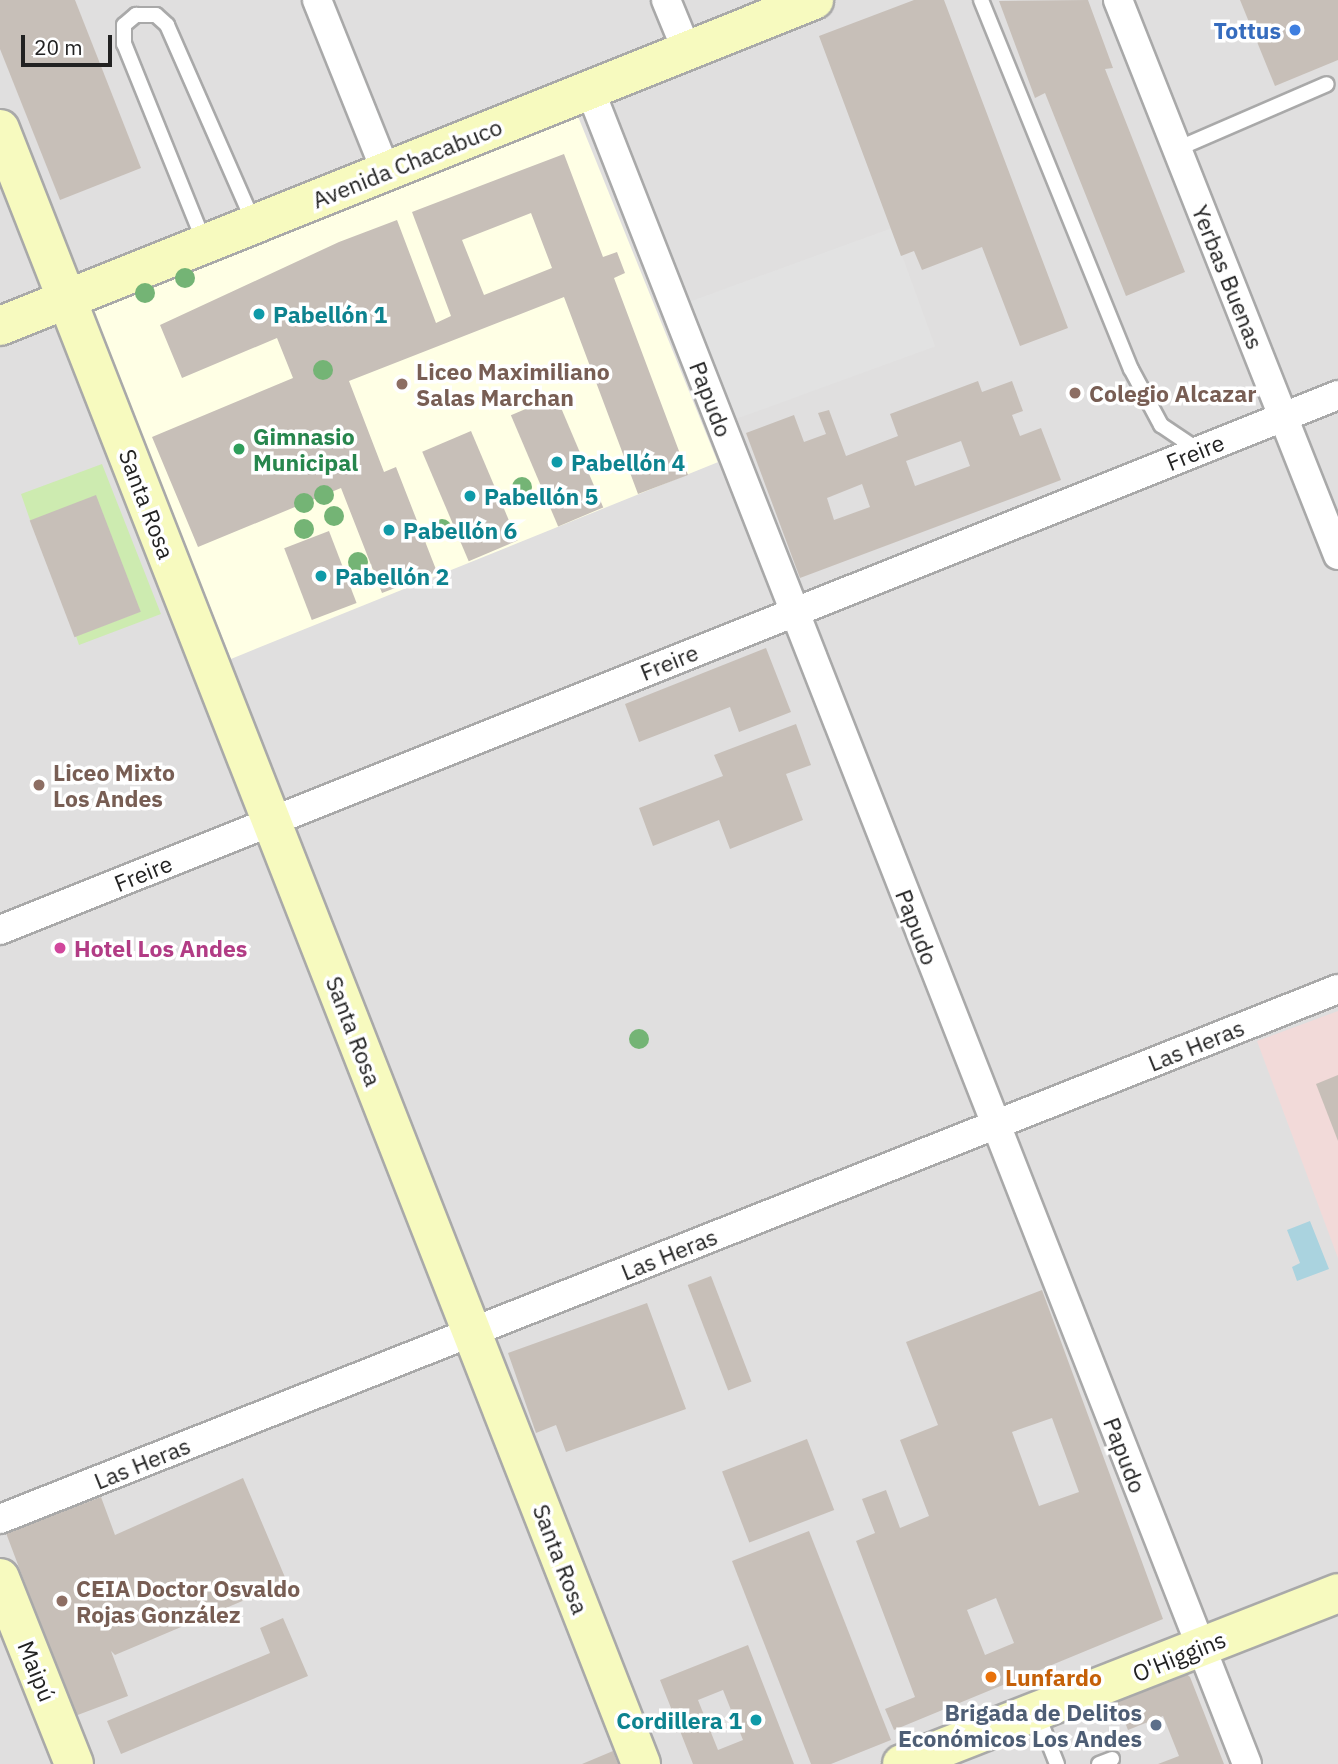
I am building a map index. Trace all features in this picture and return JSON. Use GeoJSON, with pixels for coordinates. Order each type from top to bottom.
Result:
{"type":"FeatureCollection","features":[{"type":"Feature","properties":{"kind":"main road","name":"Avenida Chacabuco"},"geometry":{"type":"LineString","coordinates":[[0,326],[814,0]]}},
{"type":"Feature","properties":{"kind":"main road","name":"Santa Rosa"},"geometry":{"type":"LineString","coordinates":[[0,129],[641,1764]]}},
{"type":"Feature","properties":{"kind":"main road","name":"Maipú"},"geometry":{"type":"LineString","coordinates":[[0,1578],[74,1764]]}},
{"type":"Feature","properties":{"kind":"main road","name":"O'Higgins"},"geometry":{"type":"LineString","coordinates":[[902,1764],[1338,1593]]}},
{"type":"Feature","properties":{"kind":"street"},"geometry":{"type":"LineString","coordinates":[[317,0],[386,172]]}},
{"type":"Feature","properties":{"kind":"street"},"geometry":{"type":"LineString","coordinates":[[666,0],[687,51]]}},
{"type":"Feature","properties":{"kind":"street","name":"Yerbas Buenas"},"geometry":{"type":"LineString","coordinates":[[1118,0],[1338,555]]}},
{"type":"Feature","properties":{"kind":"street","name":"Papudo"},"geometry":{"type":"LineString","coordinates":[[590,90],[1247,1764]]}},
{"type":"Feature","properties":{"kind":"street","name":"Freire"},"geometry":{"type":"LineString","coordinates":[[0,930],[1338,395]]}},
{"type":"Feature","properties":{"kind":"street","name":"Las Heras"},"geometry":{"type":"LineString","coordinates":[[0,1519],[995,1125],[1334,995]]}},
{"type":"Feature","properties":{"kind":"lane"},"geometry":{"type":"LineString","coordinates":[[981,0],[1130,369],[1161,425],[1198,450]]}},
{"type":"Feature","properties":{"kind":"lane"},"geometry":{"type":"LineString","coordinates":[[205,244],[124,44],[124,25],[135,15],[156,15],[167,25],[254,224]]}},
{"type":"Feature","properties":{"kind":"lane"},"geometry":{"type":"LineString","coordinates":[[1177,149],[1327,84]]}},
{"type":"Feature","properties":{"kind":"lane"},"geometry":{"type":"LineString","coordinates":[[1037,1712],[1057,1764]]}},
{"type":"Feature","properties":{"kind":"shaded area"},"geometry":{"type":"Polygon","coordinates":[[[0,0],[1338,0],[1338,1764],[0,1764],[0,0]]]}},
{"type":"Feature","properties":{"kind":"shaded area","name":"Liceo Maximiliano Salas Marchan"},"geometry":{"type":"Polygon","coordinates":[[[575,109],[718,462],[231,659],[88,306],[575,109]]]}},
{"type":"Feature","properties":{"kind":"shaded area"},"geometry":{"type":"Polygon","coordinates":[[[892,228],[935,346],[729,421],[686,303],[892,228]]]}},
{"type":"Feature","properties":{"kind":"shaded area"},"geometry":{"type":"Polygon","coordinates":[[[1338,1011],[1338,1258],[1257,1041],[1338,1011]]]}},
{"type":"Feature","properties":{"kind":"green space"},"geometry":{"type":"Polygon","coordinates":[[[102,464],[161,614],[79,645],[76,636],[139,612],[30,520],[21,494],[102,464]]]}},
{"type":"Feature","properties":{"kind":"water"},"geometry":{"type":"Polygon","coordinates":[[[1310,1221],[1329,1269],[1297,1281],[1292,1267],[1300,1263],[1287,1230],[1310,1221]]]}},
{"type":"Feature","properties":{"kind":"building"},"geometry":{"type":"Polygon","coordinates":[[[0,0],[75,0],[141,168],[60,200],[0,49],[0,0]]]}},
{"type":"Feature","properties":{"kind":"building"},"geometry":{"type":"Polygon","coordinates":[[[914,0],[944,0],[1068,328],[1020,346],[982,247],[922,270],[914,251],[901,256],[819,36],[914,0]]]}},
{"type":"Feature","properties":{"kind":"building"},"geometry":{"type":"Polygon","coordinates":[[[1088,0],[1113,68],[1105,69],[1185,272],[1126,296],[1045,93],[1035,98],[999,1],[1088,0]]]}},
{"type":"Feature","properties":{"kind":"building","name":"Tottus"},"geometry":{"type":"Polygon","coordinates":[[[1240,0],[1338,0],[1338,60],[1275,86],[1240,0]]]}},
{"type":"Feature","properties":{"kind":"building"},"geometry":{"type":"Polygon","coordinates":[[[564,154],[603,257],[617,252],[625,273],[614,278],[688,475],[638,494],[564,297],[349,381],[384,472],[396,467],[437,572],[382,593],[341,488],[198,547],[152,437],[293,378],[277,338],[182,378],[160,325],[339,242],[397,220],[436,323],[451,316],[412,212],[564,154]],[[531,213],[462,240],[484,295],[552,268],[531,213]]]}},
{"type":"Feature","properties":{"kind":"building"},"geometry":{"type":"Polygon","coordinates":[[[978,381],[982,392],[1012,381],[1023,411],[1012,415],[1020,436],[1041,428],[1061,480],[800,578],[746,433],[794,415],[804,442],[826,434],[818,413],[829,410],[846,456],[898,436],[890,414],[978,381]],[[961,441],[906,461],[915,486],[970,466],[961,441]],[[862,484],[827,498],[834,520],[870,507],[862,484]]]}},
{"type":"Feature","properties":{"kind":"building","name":"Pabellón 4"},"geometry":{"type":"Polygon","coordinates":[[[556,396],[603,507],[558,527],[511,415],[556,396]]]}},
{"type":"Feature","properties":{"kind":"building","name":"Pabellón 5"},"geometry":{"type":"Polygon","coordinates":[[[471,431],[517,541],[469,561],[422,452],[471,431]]]}},
{"type":"Feature","properties":{"kind":"building"},"geometry":{"type":"Polygon","coordinates":[[[96,495],[141,612],[75,637],[30,520],[96,495]]]}},
{"type":"Feature","properties":{"kind":"building","name":"Pabellón 2"},"geometry":{"type":"Polygon","coordinates":[[[329,531],[357,603],[312,620],[284,548],[329,531]]]}},
{"type":"Feature","properties":{"kind":"building"},"geometry":{"type":"Polygon","coordinates":[[[766,648],[791,712],[739,732],[730,707],[639,742],[625,704],[766,648]]]}},
{"type":"Feature","properties":{"kind":"building"},"geometry":{"type":"Polygon","coordinates":[[[796,724],[811,765],[786,774],[803,820],[730,849],[719,820],[653,846],[639,808],[723,776],[714,755],[796,724]]]}},
{"type":"Feature","properties":{"kind":"building"},"geometry":{"type":"Polygon","coordinates":[[[1338,1075],[1338,1141],[1316,1084],[1338,1075]]]}},
{"type":"Feature","properties":{"kind":"building"},"geometry":{"type":"Polygon","coordinates":[[[711,1276],[751,1381],[728,1390],[688,1285],[711,1276]]]}},
{"type":"Feature","properties":{"kind":"building"},"geometry":{"type":"Polygon","coordinates":[[[1042,1290],[1163,1619],[894,1730],[885,1709],[915,1697],[856,1541],[875,1533],[862,1499],[886,1490],[900,1528],[929,1516],[900,1440],[938,1425],[906,1342],[1042,1290]],[[1052,1418],[1012,1432],[1039,1506],[1079,1492],[1052,1418]],[[996,1598],[967,1610],[985,1655],[1014,1643],[996,1598]]]}},
{"type":"Feature","properties":{"kind":"building"},"geometry":{"type":"Polygon","coordinates":[[[647,1303],[686,1409],[566,1452],[556,1425],[536,1433],[508,1353],[647,1303]]]}},
{"type":"Feature","properties":{"kind":"building"},"geometry":{"type":"Polygon","coordinates":[[[807,1439],[834,1510],[749,1543],[722,1472],[807,1439]]]}},
{"type":"Feature","properties":{"kind":"building"},"geometry":{"type":"Polygon","coordinates":[[[243,1478],[287,1582],[115,1655],[111,1651],[128,1696],[75,1716],[6,1533],[101,1497],[115,1535],[243,1478]]]}},
{"type":"Feature","properties":{"kind":"building"},"geometry":{"type":"Polygon","coordinates":[[[809,1531],[891,1740],[831,1764],[811,1764],[732,1561],[809,1531]]]}},
{"type":"Feature","properties":{"kind":"building"},"geometry":{"type":"Polygon","coordinates":[[[283,1618],[308,1676],[121,1754],[107,1721],[270,1653],[260,1628],[283,1618]]]}},
{"type":"Feature","properties":{"kind":"building","name":"Cordillera 1"},"geometry":{"type":"Polygon","coordinates":[[[748,1645],[794,1764],[693,1764],[660,1680],[748,1645]],[[723,1690],[698,1700],[718,1750],[743,1740],[723,1690]]]}},
{"type":"Feature","properties":{"kind":"building"},"geometry":{"type":"Polygon","coordinates":[[[1181,1669],[1190,1677],[1224,1764],[1158,1764],[1179,1756],[1163,1716],[1128,1730],[1114,1695],[1181,1669]]]}},
{"type":"Feature","properties":{"kind":"building"},"geometry":{"type":"Polygon","coordinates":[[[613,1751],[618,1764],[582,1764],[613,1751]]]}},
{"type":"Feature","properties":{"kind":"place","name":"Tottus"},"geometry":{"type":"Point","coordinates":[1295,30]}},
{"type":"Feature","properties":{"kind":"place","name":"Pabellón 1"},"geometry":{"type":"Point","coordinates":[259,314]}},
{"type":"Feature","properties":{"kind":"place","name":"Liceo Maximiliano Salas Marchan"},"geometry":{"type":"Point","coordinates":[402,384]}},
{"type":"Feature","properties":{"kind":"place","name":"Colegio Alcazar"},"geometry":{"type":"Point","coordinates":[1075,393]}},
{"type":"Feature","properties":{"kind":"place","name":"Gimnasio Municipal"},"geometry":{"type":"Point","coordinates":[239,449]}},
{"type":"Feature","properties":{"kind":"place","name":"Pabellón 4"},"geometry":{"type":"Point","coordinates":[557,462]}},
{"type":"Feature","properties":{"kind":"place","name":"Pabellón 5"},"geometry":{"type":"Point","coordinates":[470,496]}},
{"type":"Feature","properties":{"kind":"place","name":"Pabellón 6"},"geometry":{"type":"Point","coordinates":[389,530]}},
{"type":"Feature","properties":{"kind":"place","name":"Pabellón 2"},"geometry":{"type":"Point","coordinates":[321,576]}},
{"type":"Feature","properties":{"kind":"place","name":"Liceo Mixto Los Andes"},"geometry":{"type":"Point","coordinates":[39,785]}},
{"type":"Feature","properties":{"kind":"place","name":"Hotel Los Andes"},"geometry":{"type":"Point","coordinates":[60,948]}},
{"type":"Feature","properties":{"kind":"place","name":"CEIA Doctor Osvaldo Rojas González"},"geometry":{"type":"Point","coordinates":[62,1601]}},
{"type":"Feature","properties":{"kind":"place","name":"Lunfardo"},"geometry":{"type":"Point","coordinates":[991,1677]}},
{"type":"Feature","properties":{"kind":"place","name":"Cordillera 1"},"geometry":{"type":"Point","coordinates":[756,1720]}},
{"type":"Feature","properties":{"kind":"place","name":"Brigada de Delitos Económicos Los Andes"},"geometry":{"type":"Point","coordinates":[1156,1725]}}]}
